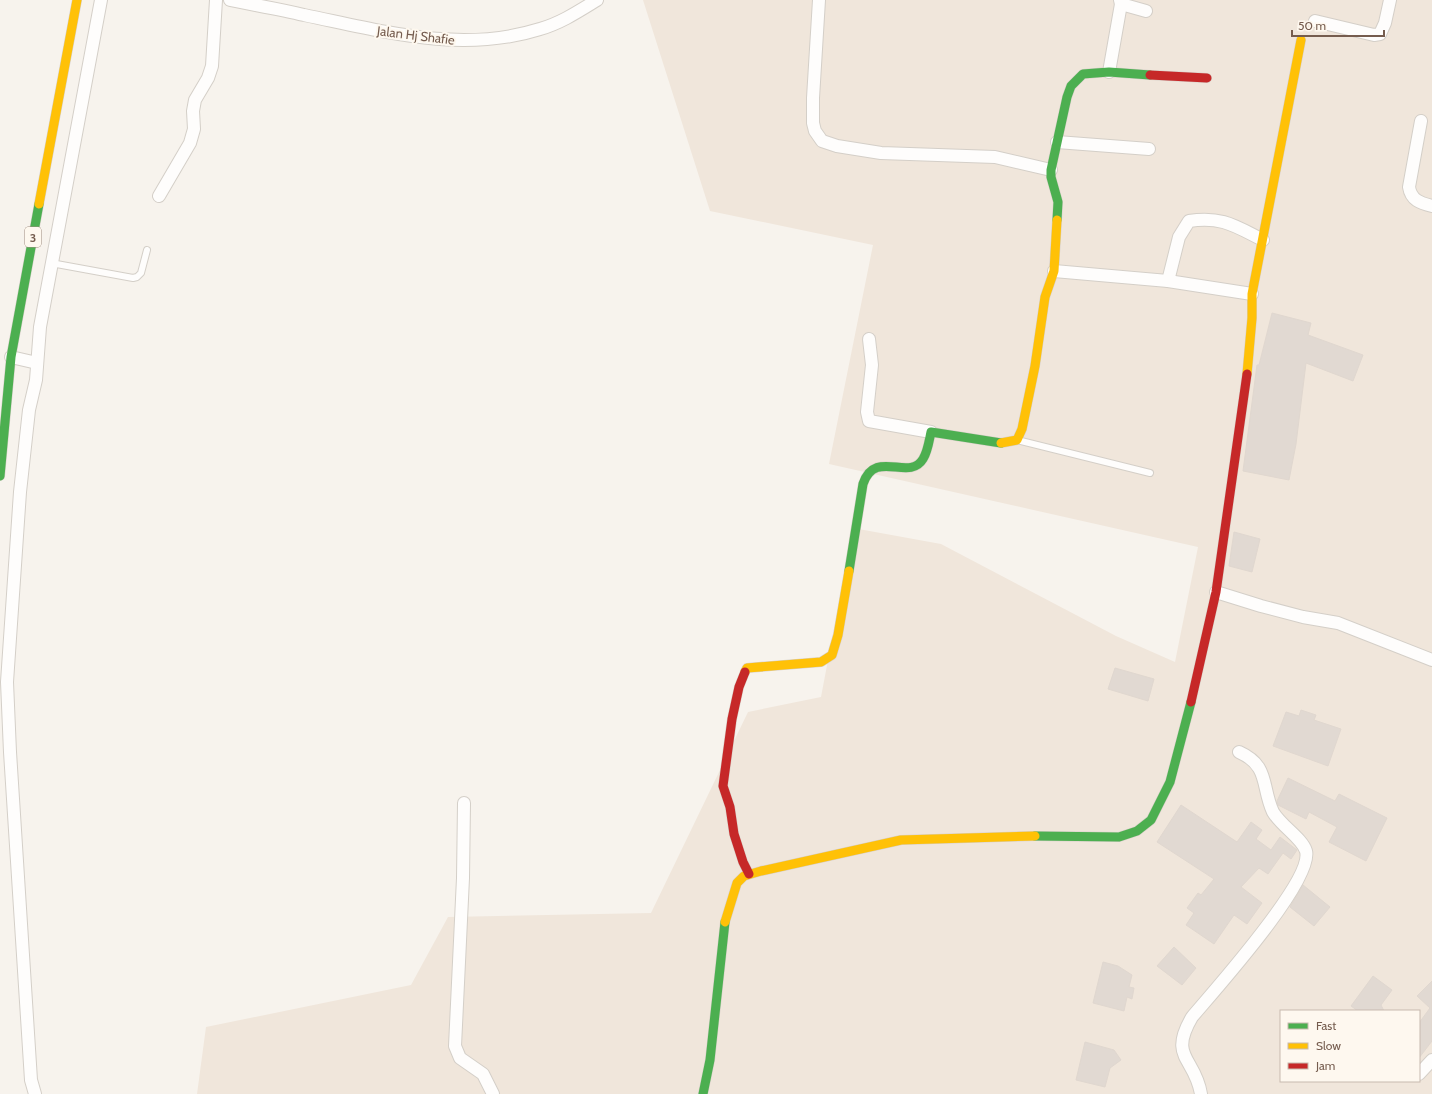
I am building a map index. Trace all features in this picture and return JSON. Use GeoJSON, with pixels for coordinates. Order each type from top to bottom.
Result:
{"type":"FeatureCollection","features":[{"type":"Feature","properties":{"kind":"main road","name":"3"},"geometry":{"type":"LineString","coordinates":[[0,476],[4,419],[11,357],[77,0]]}},
{"type":"Feature","properties":{"kind":"main road"},"geometry":{"type":"LineString","coordinates":[[704,1094],[711,1052],[726,916],[737,883],[749,874],[901,840],[1034,836],[1119,837],[1133,833],[1144,827],[1151,820],[1170,782],[1183,738],[1216,592],[1246,384],[1252,318],[1252,294],[1301,40]]}},
{"type":"Feature","properties":{"kind":"main road"},"geometry":{"type":"LineString","coordinates":[[749,874],[743,862],[734,834],[730,807],[723,786],[724,764],[741,678],[748,668],[814,664],[827,660],[832,656],[838,635],[856,521],[866,475],[873,468],[914,468],[920,464],[923,458],[931,432],[1003,444],[1017,440],[1022,429],[1035,366],[1045,297],[1054,271],[1058,202],[1051,177],[1051,170],[1062,114],[1071,86],[1083,74],[1109,72],[1207,78]]}},
{"type":"Feature","properties":{"kind":"street"},"geometry":{"type":"LineString","coordinates":[[35,1094],[31,1080],[10,752],[7,682],[20,492],[37,363],[40,326],[101,0]]}},
{"type":"Feature","properties":{"kind":"street"},"geometry":{"type":"LineString","coordinates":[[159,196],[190,143],[194,129],[193,111],[195,100],[212,66],[216,0]]}},
{"type":"Feature","properties":{"kind":"street","name":"Jalan Hj Shafie"},"geometry":{"type":"LineString","coordinates":[[230,0],[395,34],[462,41],[489,40],[540,29],[566,18],[597,0]]}},
{"type":"Feature","properties":{"kind":"street"},"geometry":{"type":"LineString","coordinates":[[819,0],[813,98],[813,123],[815,131],[822,140],[837,146],[881,153],[995,157],[1051,170]]}},
{"type":"Feature","properties":{"kind":"street"},"geometry":{"type":"LineString","coordinates":[[1315,21],[1374,35],[1380,34],[1385,23],[1390,0]]}},
{"type":"Feature","properties":{"kind":"street"},"geometry":{"type":"LineString","coordinates":[[1109,72],[1120,2],[1146,10]]}},
{"type":"Feature","properties":{"kind":"street"},"geometry":{"type":"LineString","coordinates":[[1421,121],[1408,187],[1414,200],[1432,206]]}},
{"type":"Feature","properties":{"kind":"street"},"geometry":{"type":"LineString","coordinates":[[1057,142],[1149,149]]}},
{"type":"Feature","properties":{"kind":"street"},"geometry":{"type":"LineString","coordinates":[[1168,281],[1179,237],[1189,221],[1201,219],[1222,220],[1263,240]]}},
{"type":"Feature","properties":{"kind":"street"},"geometry":{"type":"LineString","coordinates":[[1054,271],[1168,281],[1252,294]]}},
{"type":"Feature","properties":{"kind":"street"},"geometry":{"type":"LineString","coordinates":[[869,340],[872,365],[867,412],[869,421],[931,432]]}},
{"type":"Feature","properties":{"kind":"street"},"geometry":{"type":"LineString","coordinates":[[11,357],[37,363]]}},
{"type":"Feature","properties":{"kind":"street"},"geometry":{"type":"LineString","coordinates":[[1216,592],[1303,617],[1338,623],[1432,660]]}},
{"type":"Feature","properties":{"kind":"street"},"geometry":{"type":"LineString","coordinates":[[1201,1094],[1197,1077],[1181,1047],[1182,1036],[1192,1017],[1255,942],[1294,888],[1304,870],[1307,857],[1302,845],[1284,828],[1273,811],[1266,782],[1258,764],[1239,752]]}},
{"type":"Feature","properties":{"kind":"street"},"geometry":{"type":"LineString","coordinates":[[464,803],[463,878],[455,1046],[460,1058],[483,1074],[493,1094]]}},
{"type":"Feature","properties":{"kind":"street"},"geometry":{"type":"LineString","coordinates":[[1420,1073],[1432,1060]]}},
{"type":"Feature","properties":{"kind":"lane"},"geometry":{"type":"LineString","coordinates":[[51,263],[133,278],[137,277],[140,273],[147,250]]}},
{"type":"Feature","properties":{"kind":"lane"},"geometry":{"type":"LineString","coordinates":[[1017,440],[1150,473]]}},
{"type":"Feature","properties":{"kind":"shaded area"},"geometry":{"type":"Polygon","coordinates":[[[643,0],[1432,0],[1432,1094],[197,1094],[206,1027],[411,985],[448,917],[651,913],[748,712],[821,697],[853,528],[941,544],[1116,636],[1175,662],[1198,547],[829,464],[873,245],[710,211],[643,0]]]}},
{"type":"Feature","properties":{"kind":"building"},"geometry":{"type":"Polygon","coordinates":[[[1272,313],[1311,323],[1308,335],[1363,355],[1353,381],[1306,363],[1296,444],[1289,480],[1243,471],[1257,365],[1259,365],[1272,313]]]}},
{"type":"Feature","properties":{"kind":"building"},"geometry":{"type":"Polygon","coordinates":[[[1234,532],[1260,539],[1252,572],[1229,566],[1234,532]]]}},
{"type":"Feature","properties":{"kind":"building"},"geometry":{"type":"Polygon","coordinates":[[[1115,668],[1154,679],[1148,701],[1108,689],[1115,668]]]}},
{"type":"Feature","properties":{"kind":"building"},"geometry":{"type":"Polygon","coordinates":[[[1301,710],[1316,715],[1314,720],[1341,729],[1328,766],[1273,746],[1286,712],[1299,716],[1301,710]]]}},
{"type":"Feature","properties":{"kind":"building"},"geometry":{"type":"Polygon","coordinates":[[[1288,778],[1335,801],[1339,794],[1387,818],[1366,861],[1329,842],[1337,827],[1309,812],[1306,819],[1278,805],[1277,801],[1288,778]]]}},
{"type":"Feature","properties":{"kind":"building"},"geometry":{"type":"Polygon","coordinates":[[[1181,805],[1237,842],[1251,822],[1262,830],[1256,839],[1271,850],[1280,837],[1297,850],[1291,859],[1283,853],[1268,874],[1259,868],[1241,887],[1262,903],[1247,924],[1234,915],[1214,944],[1186,925],[1194,913],[1187,908],[1198,893],[1201,895],[1214,879],[1157,842],[1181,805]]]}},
{"type":"Feature","properties":{"kind":"building"},"geometry":{"type":"Polygon","coordinates":[[[1303,885],[1330,907],[1314,926],[1290,907],[1303,885]]]}},
{"type":"Feature","properties":{"kind":"building"},"geometry":{"type":"Polygon","coordinates":[[[1174,947],[1196,968],[1182,985],[1157,966],[1174,947]]]}},
{"type":"Feature","properties":{"kind":"building"},"geometry":{"type":"Polygon","coordinates":[[[1103,962],[1118,966],[1132,975],[1129,987],[1134,988],[1132,999],[1127,997],[1124,1011],[1093,1003],[1103,962]]]}},
{"type":"Feature","properties":{"kind":"building"},"geometry":{"type":"Polygon","coordinates":[[[1373,976],[1392,990],[1381,1005],[1384,1010],[1357,1010],[1351,1006],[1373,976]]]}},
{"type":"Feature","properties":{"kind":"building"},"geometry":{"type":"Polygon","coordinates":[[[1432,981],[1432,1041],[1420,1057],[1420,1022],[1430,1008],[1417,996],[1432,981]]]}},
{"type":"Feature","properties":{"kind":"building"},"geometry":{"type":"Polygon","coordinates":[[[1085,1042],[1114,1050],[1121,1060],[1110,1068],[1105,1087],[1076,1080],[1085,1042]]]}},
{"type":"Feature","properties":{"kind":"traffic: fast"},"geometry":{"type":"LineString","coordinates":[[1057,220],[1058,202],[1051,177],[1051,170],[1067,97],[1071,86],[1083,74],[1109,72],[1150,75]]}},
{"type":"Feature","properties":{"kind":"traffic: fast"},"geometry":{"type":"LineString","coordinates":[[0,476],[11,357],[39,204]]}},
{"type":"Feature","properties":{"kind":"traffic: fast"},"geometry":{"type":"LineString","coordinates":[[849,571],[863,484],[868,474],[875,468],[884,466],[909,468],[917,465],[926,453],[931,432],[1001,443]]}},
{"type":"Feature","properties":{"kind":"traffic: fast"},"geometry":{"type":"LineString","coordinates":[[1035,836],[1119,837],[1137,831],[1151,820],[1170,782],[1191,702]]}},
{"type":"Feature","properties":{"kind":"traffic: fast"},"geometry":{"type":"LineString","coordinates":[[703,1094],[710,1060],[725,922]]}},
{"type":"Feature","properties":{"kind":"traffic: slow"},"geometry":{"type":"LineString","coordinates":[[39,204],[77,0]]}},
{"type":"Feature","properties":{"kind":"traffic: slow"},"geometry":{"type":"LineString","coordinates":[[1247,374],[1252,318],[1252,294],[1301,40]]}},
{"type":"Feature","properties":{"kind":"traffic: slow"},"geometry":{"type":"LineString","coordinates":[[1001,443],[1017,440],[1022,429],[1035,366],[1045,297],[1054,271],[1057,220]]}},
{"type":"Feature","properties":{"kind":"traffic: slow"},"geometry":{"type":"LineString","coordinates":[[745,672],[747,668],[821,662],[832,655],[838,635],[849,571]]}},
{"type":"Feature","properties":{"kind":"traffic: slow"},"geometry":{"type":"LineString","coordinates":[[725,922],[737,883],[744,876],[761,871],[901,840],[1035,836]]}},
{"type":"Feature","properties":{"kind":"traffic: jam"},"geometry":{"type":"LineString","coordinates":[[1150,75],[1207,78]]}},
{"type":"Feature","properties":{"kind":"traffic: jam"},"geometry":{"type":"LineString","coordinates":[[1191,702],[1216,592],[1247,374]]}},
{"type":"Feature","properties":{"kind":"traffic: jam"},"geometry":{"type":"LineString","coordinates":[[745,672],[739,687],[732,719],[723,786],[730,807],[734,834],[743,862],[749,874]]}}]}
